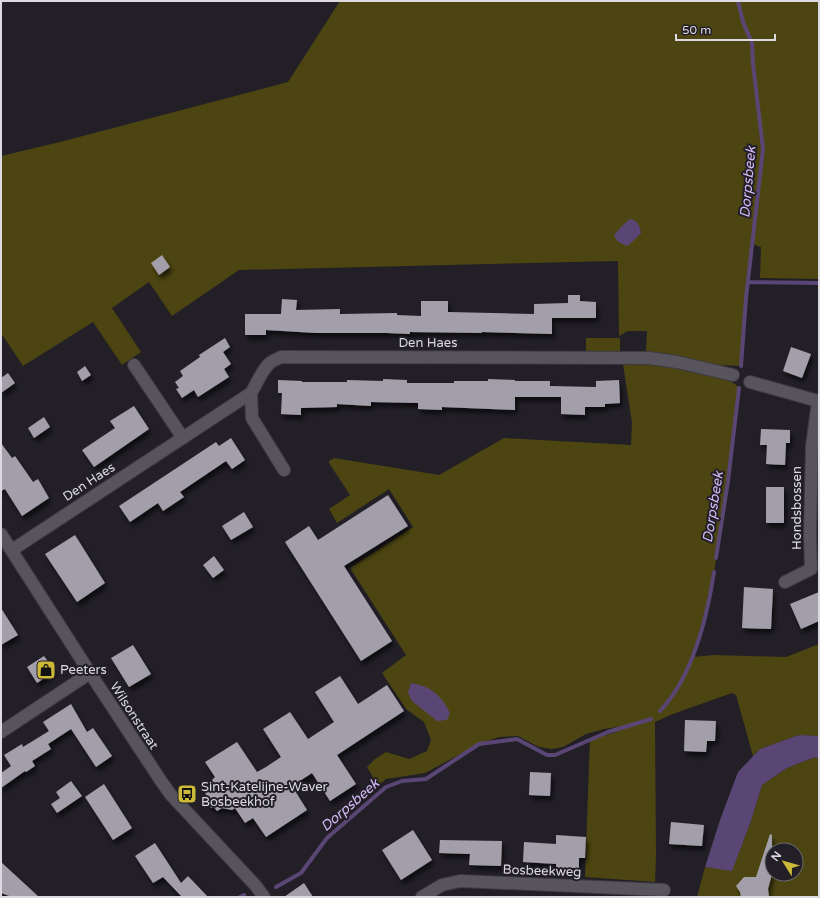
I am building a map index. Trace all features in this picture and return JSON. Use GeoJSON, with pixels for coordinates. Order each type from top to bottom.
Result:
{"type":"FeatureCollection","features":[{"type":"Feature","properties":{"kind":"street","name":"Den Haes"},"geometry":{"type":"LineString","coordinates":[[12,550],[251,393],[270,362],[281,357],[622,357],[662,359],[733,375]]}},
{"type":"Feature","properties":{"kind":"street"},"geometry":{"type":"LineString","coordinates":[[134,365],[183,438]]}},
{"type":"Feature","properties":{"kind":"street","name":"Hondsbossen"},"geometry":{"type":"LineString","coordinates":[[750,382],[818,401],[817,418],[812,446],[810,535],[811,569],[785,582]]}},
{"type":"Feature","properties":{"kind":"street"},"geometry":{"type":"LineString","coordinates":[[251,393],[252,418],[284,470]]}},
{"type":"Feature","properties":{"kind":"street","name":"Wilsonstraat"},"geometry":{"type":"LineString","coordinates":[[1,534],[161,781],[185,810],[256,886],[264,897]]}},
{"type":"Feature","properties":{"kind":"street"},"geometry":{"type":"LineString","coordinates":[[1,732],[90,673]]}},
{"type":"Feature","properties":{"kind":"street","name":"Bosbeekweg"},"geometry":{"type":"LineString","coordinates":[[422,897],[442,885],[460,882],[664,890]]}},
{"type":"Feature","properties":{"kind":"shaded area"},"geometry":{"type":"Polygon","coordinates":[[[340,1],[819,1],[819,279],[760,278],[761,247],[752,244],[741,366],[717,365],[646,351],[647,331],[628,331],[619,336],[618,261],[239,270],[172,316],[149,282],[112,308],[141,352],[122,365],[93,322],[23,366],[1,333],[1,156],[288,82],[340,1]]]}},
{"type":"Feature","properties":{"kind":"shaded area"},"geometry":{"type":"Polygon","coordinates":[[[630,219],[637,222],[641,233],[627,246],[618,242],[614,235],[630,219]]]}},
{"type":"Feature","properties":{"kind":"shaded area"},"geometry":{"type":"Polygon","coordinates":[[[586,338],[620,338],[620,351],[586,351],[586,338]]]}},
{"type":"Feature","properties":{"kind":"shaded area"},"geometry":{"type":"Polygon","coordinates":[[[623,364],[647,364],[692,370],[728,380],[739,388],[728,481],[710,599],[693,657],[714,655],[786,657],[819,644],[819,736],[799,735],[760,749],[753,756],[736,695],[732,693],[655,722],[655,882],[585,877],[590,739],[614,733],[630,725],[604,729],[586,734],[563,747],[552,749],[539,747],[518,736],[499,737],[479,744],[425,773],[386,779],[378,786],[367,767],[375,759],[386,752],[409,759],[427,751],[431,740],[424,722],[406,709],[382,673],[406,655],[350,568],[413,527],[389,489],[337,523],[329,509],[350,495],[329,463],[329,461],[334,458],[439,475],[504,438],[631,445],[632,423],[623,364]]]}},
{"type":"Feature","properties":{"kind":"shaded area"},"geometry":{"type":"Polygon","coordinates":[[[411,683],[424,686],[439,696],[450,713],[447,720],[437,721],[412,701],[408,693],[411,683]]]}},
{"type":"Feature","properties":{"kind":"shaded area"},"geometry":{"type":"Polygon","coordinates":[[[799,735],[819,736],[819,759],[815,757],[787,768],[762,785],[751,821],[732,871],[705,867],[720,820],[738,772],[760,749],[799,735]]]}},
{"type":"Feature","properties":{"kind":"shaded area"},"geometry":{"type":"Polygon","coordinates":[[[815,757],[819,759],[819,897],[697,897],[705,867],[732,870],[751,821],[762,785],[787,768],[815,757]]]}},
{"type":"Feature","properties":{"kind":"building"},"geometry":{"type":"Polygon","coordinates":[[[162,255],[170,267],[159,275],[151,263],[162,255]]]}},
{"type":"Feature","properties":{"kind":"building"},"geometry":{"type":"Polygon","coordinates":[[[568,295],[580,295],[580,301],[596,302],[596,318],[552,318],[552,334],[482,332],[410,332],[410,334],[316,333],[266,330],[266,335],[245,335],[245,314],[281,314],[282,299],[297,300],[296,310],[340,309],[340,314],[397,313],[397,315],[421,316],[421,301],[448,301],[448,312],[534,314],[534,304],[568,303],[568,295]]]}},
{"type":"Feature","properties":{"kind":"building"},"geometry":{"type":"Polygon","coordinates":[[[225,338],[230,347],[223,352],[231,364],[224,369],[229,377],[198,397],[194,390],[182,398],[176,389],[179,388],[175,382],[183,376],[180,371],[200,357],[199,355],[225,338]]]}},
{"type":"Feature","properties":{"kind":"building"},"geometry":{"type":"Polygon","coordinates":[[[791,347],[811,354],[802,378],[783,371],[791,347]]]}},
{"type":"Feature","properties":{"kind":"building"},"geometry":{"type":"Polygon","coordinates":[[[85,366],[91,375],[82,381],[77,372],[85,366]]]}},
{"type":"Feature","properties":{"kind":"building"},"geometry":{"type":"Polygon","coordinates":[[[8,373],[15,383],[1,393],[1,378],[8,373]]]}},
{"type":"Feature","properties":{"kind":"building"},"geometry":{"type":"Polygon","coordinates":[[[383,379],[407,380],[407,383],[454,383],[454,381],[488,381],[488,379],[550,381],[550,386],[596,387],[596,381],[619,380],[620,403],[605,404],[605,407],[585,407],[585,415],[561,414],[561,397],[515,397],[515,410],[442,407],[442,410],[418,409],[418,403],[371,402],[371,406],[337,404],[337,407],[301,408],[301,415],[281,414],[282,393],[278,393],[278,380],[302,382],[347,382],[347,380],[383,381],[383,379]]]}},
{"type":"Feature","properties":{"kind":"building"},"geometry":{"type":"Polygon","coordinates":[[[134,406],[149,429],[94,467],[82,450],[115,428],[110,421],[134,406]]]}},
{"type":"Feature","properties":{"kind":"building"},"geometry":{"type":"Polygon","coordinates":[[[44,417],[50,427],[34,438],[28,428],[44,417]]]}},
{"type":"Feature","properties":{"kind":"building"},"geometry":{"type":"Polygon","coordinates":[[[761,429],[790,430],[790,443],[786,443],[785,465],[766,464],[767,445],[760,445],[761,429]]]}},
{"type":"Feature","properties":{"kind":"building"},"geometry":{"type":"Polygon","coordinates":[[[231,438],[245,460],[232,469],[226,461],[180,492],[184,497],[163,511],[158,503],[130,522],[119,506],[216,442],[219,446],[231,438]]]}},
{"type":"Feature","properties":{"kind":"building"},"geometry":{"type":"Polygon","coordinates":[[[1,443],[12,458],[15,456],[33,482],[38,479],[49,498],[22,516],[5,489],[1,491],[1,443]]]}},
{"type":"Feature","properties":{"kind":"building"},"geometry":{"type":"Polygon","coordinates":[[[766,487],[784,487],[784,523],[766,523],[766,487]]]}},
{"type":"Feature","properties":{"kind":"building"},"geometry":{"type":"Polygon","coordinates":[[[388,495],[408,526],[344,566],[392,641],[361,661],[285,542],[309,526],[318,540],[388,495]]]}},
{"type":"Feature","properties":{"kind":"building"},"geometry":{"type":"Polygon","coordinates":[[[244,512],[253,527],[231,540],[222,526],[244,512]]]}},
{"type":"Feature","properties":{"kind":"building"},"geometry":{"type":"Polygon","coordinates":[[[75,535],[105,583],[77,602],[45,554],[75,535]]]}},
{"type":"Feature","properties":{"kind":"building"},"geometry":{"type":"Polygon","coordinates":[[[214,556],[224,570],[213,578],[203,565],[214,556]]]}},
{"type":"Feature","properties":{"kind":"building"},"geometry":{"type":"Polygon","coordinates":[[[744,587],[773,589],[771,629],[742,628],[744,587]]]}},
{"type":"Feature","properties":{"kind":"building"},"geometry":{"type":"Polygon","coordinates":[[[819,592],[819,621],[801,629],[790,604],[819,592]]]}},
{"type":"Feature","properties":{"kind":"building"},"geometry":{"type":"Polygon","coordinates":[[[1,608],[18,635],[1,645],[1,608]]]}},
{"type":"Feature","properties":{"kind":"building"},"geometry":{"type":"Polygon","coordinates":[[[133,645],[151,674],[129,687],[111,658],[133,645]]]}},
{"type":"Feature","properties":{"kind":"building"},"geometry":{"type":"Polygon","coordinates":[[[44,656],[55,671],[37,683],[27,667],[44,656]]]}},
{"type":"Feature","properties":{"kind":"building"},"geometry":{"type":"Polygon","coordinates":[[[340,676],[358,704],[387,685],[404,711],[337,755],[356,784],[330,801],[312,773],[292,786],[307,810],[266,837],[253,818],[245,823],[235,808],[232,810],[222,808],[217,811],[214,807],[211,808],[205,799],[207,797],[205,792],[210,788],[212,780],[215,777],[205,762],[237,742],[257,772],[266,767],[281,757],[263,729],[290,712],[308,739],[334,722],[315,692],[340,676]]]}},
{"type":"Feature","properties":{"kind":"building"},"geometry":{"type":"Polygon","coordinates":[[[71,704],[87,732],[93,728],[112,756],[96,767],[71,729],[48,744],[51,749],[32,761],[35,766],[26,772],[25,771],[1,788],[1,773],[11,766],[4,755],[22,744],[23,747],[49,731],[43,722],[71,704]]]}},
{"type":"Feature","properties":{"kind":"building"},"geometry":{"type":"Polygon","coordinates":[[[685,720],[716,721],[715,741],[707,741],[706,752],[684,751],[685,720]]]}},
{"type":"Feature","properties":{"kind":"building"},"geometry":{"type":"Polygon","coordinates":[[[530,772],[551,773],[550,796],[529,795],[530,772]]]}},
{"type":"Feature","properties":{"kind":"building"},"geometry":{"type":"Polygon","coordinates":[[[71,781],[82,796],[57,813],[51,804],[60,798],[56,792],[71,781]]]}},
{"type":"Feature","properties":{"kind":"building"},"geometry":{"type":"Polygon","coordinates":[[[104,784],[132,828],[113,840],[85,797],[104,784]]]}},
{"type":"Feature","properties":{"kind":"building"},"geometry":{"type":"Polygon","coordinates":[[[671,822],[704,825],[702,846],[669,844],[671,822]]]}},
{"type":"Feature","properties":{"kind":"building"},"geometry":{"type":"Polygon","coordinates":[[[413,830],[432,860],[401,880],[382,850],[413,830]]]}},
{"type":"Feature","properties":{"kind":"building"},"geometry":{"type":"Polygon","coordinates":[[[770,834],[772,835],[772,842],[767,842],[770,834]]]}},
{"type":"Feature","properties":{"kind":"building"},"geometry":{"type":"Polygon","coordinates":[[[556,835],[586,837],[585,858],[579,858],[579,868],[556,868],[556,864],[523,862],[524,842],[556,844],[556,835]]]}},
{"type":"Feature","properties":{"kind":"building"},"geometry":{"type":"Polygon","coordinates":[[[440,840],[502,841],[501,866],[469,865],[470,854],[439,853],[440,840]]]}},
{"type":"Feature","properties":{"kind":"building"},"geometry":{"type":"Polygon","coordinates":[[[155,843],[181,883],[188,876],[208,897],[182,897],[163,877],[153,883],[135,856],[155,843]]]}},
{"type":"Feature","properties":{"kind":"building"},"geometry":{"type":"Polygon","coordinates":[[[764,852],[764,882],[770,882],[768,889],[769,897],[741,897],[736,886],[744,877],[756,877],[764,852]]]}},
{"type":"Feature","properties":{"kind":"building"},"geometry":{"type":"Polygon","coordinates":[[[1,862],[39,897],[12,897],[1,893],[1,862]]]}},
{"type":"Feature","properties":{"kind":"building"},"geometry":{"type":"Polygon","coordinates":[[[304,883],[313,897],[284,897],[304,883]]]}},
{"type":"Feature","properties":{"kind":"waterway","name":"Dorpsbeek"},"geometry":{"type":"LineString","coordinates":[[738,1],[743,22],[752,43],[763,149],[746,298],[741,366]]}},
{"type":"Feature","properties":{"kind":"waterway"},"geometry":{"type":"LineString","coordinates":[[748,282],[819,283]]}},
{"type":"Feature","properties":{"kind":"waterway","name":"Dorpsbeek"},"geometry":{"type":"LineString","coordinates":[[716,558],[728,481],[739,388]]}},
{"type":"Feature","properties":{"kind":"waterway","name":"Dorpsbeek"},"geometry":{"type":"LineString","coordinates":[[660,711],[672,697],[690,664],[697,646],[703,627],[714,572]]}},
{"type":"Feature","properties":{"kind":"waterway","name":"Dorpsbeek"},"geometry":{"type":"LineString","coordinates":[[276,887],[301,873],[327,838],[386,787],[402,781],[426,779],[479,744],[517,739],[547,755],[555,755],[608,732],[651,719]]}},
{"type":"Feature","properties":{"kind":"waterway","name":"Dorpsbeek"},"geometry":{"type":"LineString","coordinates":[[240,897],[244,895]]}},
{"type":"Feature","properties":{"kind":"place","name":"Peeters"},"geometry":{"type":"Point","coordinates":[46,670]}},
{"type":"Feature","properties":{"kind":"place","name":"Sint-Katelijne-Waver Bosbeekhof"},"geometry":{"type":"Point","coordinates":[187,794]}}]}
